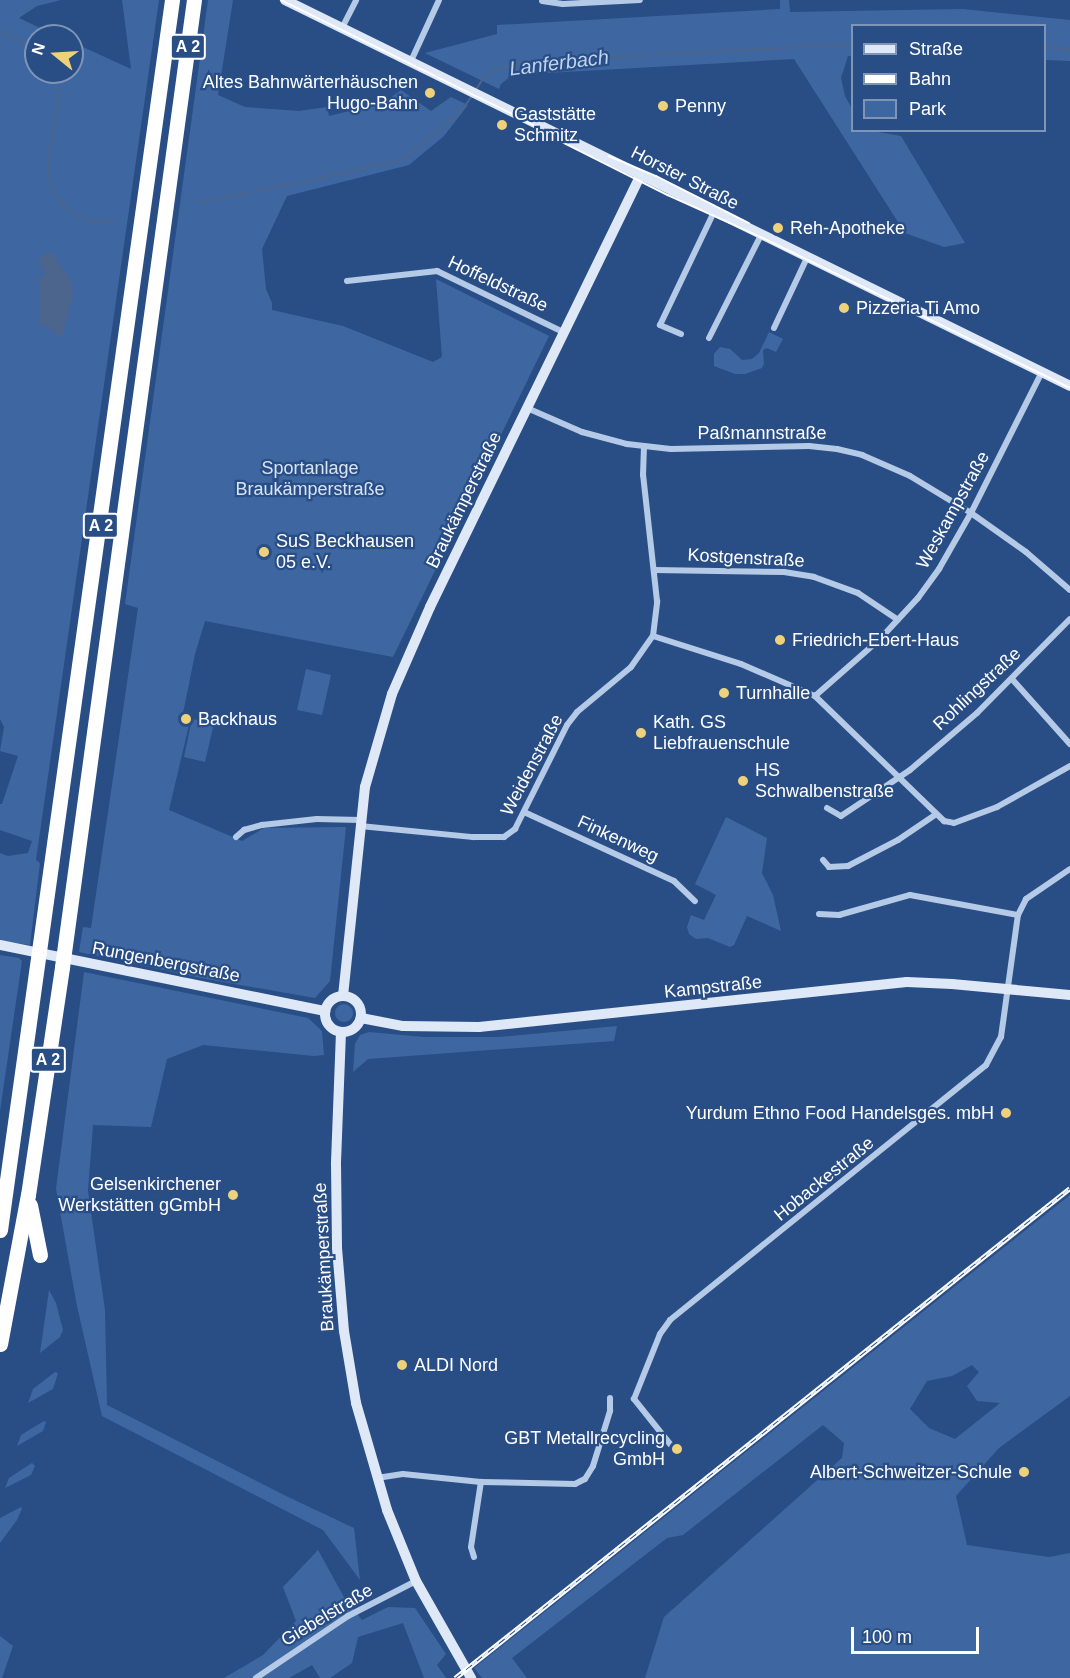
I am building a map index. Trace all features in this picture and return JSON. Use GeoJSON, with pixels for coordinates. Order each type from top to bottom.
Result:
{"type":"FeatureCollection","features":[{"type":"Feature","properties":{"kind":"highway","name":"A 2"},"geometry":{"type":"LineString","coordinates":[[0,1230],[172,0]]}},
{"type":"Feature","properties":{"kind":"highway","name":"A 2"},"geometry":{"type":"LineString","coordinates":[[0,1344],[28,1195],[62,967],[194,0]]}},
{"type":"Feature","properties":{"kind":"highway"},"geometry":{"type":"LineString","coordinates":[[28,1195],[40,1255]]}},
{"type":"Feature","properties":{"kind":"street","name":"Horster Straße"},"geometry":{"type":"LineString","coordinates":[[285,0],[1070,386]]}},
{"type":"Feature","properties":{"kind":"street"},"geometry":{"type":"LineString","coordinates":[[342,28],[356,0]]}},
{"type":"Feature","properties":{"kind":"street"},"geometry":{"type":"LineString","coordinates":[[411,62],[439,0]]}},
{"type":"Feature","properties":{"kind":"street"},"geometry":{"type":"LineString","coordinates":[[542,1],[640,0]]}},
{"type":"Feature","properties":{"kind":"street","name":"Braukämperstraße"},"geometry":{"type":"LineString","coordinates":[[343,996],[360,823],[372,755],[392,694],[430,607],[641,175]]}},
{"type":"Feature","properties":{"kind":"street"},"geometry":{"type":"LineString","coordinates":[[681,334],[660,325],[714,212]]}},
{"type":"Feature","properties":{"kind":"street"},"geometry":{"type":"LineString","coordinates":[[709,338],[761,235]]}},
{"type":"Feature","properties":{"kind":"street"},"geometry":{"type":"LineString","coordinates":[[774,328],[807,258]]}},
{"type":"Feature","properties":{"kind":"street","name":"Hoffeldstraße"},"geometry":{"type":"LineString","coordinates":[[347,281],[437,271],[563,332]]}},
{"type":"Feature","properties":{"kind":"street","name":"Weskampstraße"},"geometry":{"type":"LineString","coordinates":[[815,696],[898,620],[939,569],[971,513],[1042,372]]}},
{"type":"Feature","properties":{"kind":"street","name":"Paßmannstraße"},"geometry":{"type":"LineString","coordinates":[[526,408],[582,432],[644,446],[671,449],[808,446],[837,448],[879,461],[910,476],[971,513],[1026,552],[1070,590]]}},
{"type":"Feature","properties":{"kind":"street","name":"Weidenstraße"},"geometry":{"type":"LineString","coordinates":[[236,837],[244,830],[262,825],[317,819],[496,838],[510,834],[524,812],[567,725],[577,712],[631,667],[653,636],[658,610],[643,476],[644,446]]}},
{"type":"Feature","properties":{"kind":"street","name":"Kostgenstraße"},"geometry":{"type":"LineString","coordinates":[[654,570],[784,572],[814,577],[858,593],[898,620]]}},
{"type":"Feature","properties":{"kind":"street","name":"Rohlingstraße"},"geometry":{"type":"LineString","coordinates":[[827,808],[841,816],[885,788],[977,712],[1070,619]]}},
{"type":"Feature","properties":{"kind":"street"},"geometry":{"type":"LineString","coordinates":[[653,636],[741,664],[815,696],[935,815],[954,823],[1018,797],[1070,766]]}},
{"type":"Feature","properties":{"kind":"street"},"geometry":{"type":"LineString","coordinates":[[1012,679],[1070,744]]}},
{"type":"Feature","properties":{"kind":"street","name":"Finkenweg"},"geometry":{"type":"LineString","coordinates":[[524,812],[674,881],[695,901]]}},
{"type":"Feature","properties":{"kind":"street"},"geometry":{"type":"LineString","coordinates":[[823,860],[829,867],[848,866],[898,840],[935,815]]}},
{"type":"Feature","properties":{"kind":"street","name":"Hobackestraße"},"geometry":{"type":"LineString","coordinates":[[670,1443],[634,1399],[660,1334],[670,1320],[986,1065],[1001,1037],[1018,915],[1026,899],[1070,869]]}},
{"type":"Feature","properties":{"kind":"street"},"geometry":{"type":"LineString","coordinates":[[819,914],[839,915],[910,894],[1018,915]]}},
{"type":"Feature","properties":{"kind":"street","name":"Rungenbergstraße"},"geometry":{"type":"LineString","coordinates":[[0,945],[326,1011]]}},
{"type":"Feature","properties":{"kind":"street","name":"Kampstraße"},"geometry":{"type":"LineString","coordinates":[[361,1018],[404,1026],[479,1027],[907,982],[1070,995]]}},
{"type":"Feature","properties":{"kind":"street"},"geometry":{"type":"LineString","coordinates":[[343,996],[352,998],[359,1005],[361,1018],[352,1030],[341,1032],[330,1026],[326,1011],[333,999],[343,996]]}},
{"type":"Feature","properties":{"kind":"street","name":"Braukämperstraße"},"geometry":{"type":"LineString","coordinates":[[341,1032],[336,1164],[339,1290],[356,1403],[376,1478],[416,1581],[471,1678]]}},
{"type":"Feature","properties":{"kind":"street"},"geometry":{"type":"LineString","coordinates":[[376,1478],[403,1474],[481,1482],[575,1484],[585,1479],[592,1466],[610,1412],[610,1398]]}},
{"type":"Feature","properties":{"kind":"street"},"geometry":{"type":"LineString","coordinates":[[474,1557],[471,1547],[481,1482]]}},
{"type":"Feature","properties":{"kind":"street","name":"Giebelstraße"},"geometry":{"type":"LineString","coordinates":[[256,1678],[348,1616],[416,1581]]}},
{"type":"Feature","properties":{"kind":"green space"},"geometry":{"type":"Polygon","coordinates":[[[0,0],[61,0],[37,6],[19,18],[32,24],[24,24],[24,84],[84,84],[84,47],[131,69],[122,0],[159,0],[36,860],[40,863],[30,945],[0,941],[0,853],[8,856],[28,853],[32,841],[0,830],[0,804],[2,804],[18,756],[0,751],[4,727],[0,719],[0,0]]]}},
{"type":"Feature","properties":{"kind":"green space","name":"Sportanlage Braukämperstraße"},"geometry":{"type":"Polygon","coordinates":[[[208,0],[233,0],[218,95],[245,107],[299,111],[327,107],[329,116],[366,107],[390,98],[401,90],[431,111],[451,97],[468,105],[444,136],[409,165],[287,196],[262,249],[266,289],[272,303],[272,310],[343,326],[433,362],[442,357],[436,279],[549,336],[393,657],[205,621],[195,654],[181,723],[189,725],[169,810],[242,841],[264,828],[346,827],[330,981],[315,998],[206,979],[79,952],[83,927],[91,928],[138,608],[125,604],[208,0]]]}},
{"type":"Feature","properties":{"kind":"green space"},"geometry":{"type":"Polygon","coordinates":[[[780,0],[789,0],[790,12],[963,9],[1070,20],[1070,61],[1046,60],[1046,24],[851,24],[851,56],[848,56],[841,78],[845,96],[851,107],[851,132],[878,132],[901,136],[965,243],[944,247],[905,233],[794,59],[512,75],[501,84],[499,89],[425,53],[497,34],[497,25],[780,9],[780,0]]]}},
{"type":"Feature","properties":{"kind":"green space"},"geometry":{"type":"Polygon","coordinates":[[[769,332],[783,339],[776,352],[767,348],[763,350],[762,368],[745,374],[735,374],[714,366],[714,354],[720,347],[730,349],[742,360],[752,359],[759,353],[769,332]]]}},
{"type":"Feature","properties":{"kind":"green space"},"geometry":{"type":"Polygon","coordinates":[[[306,669],[331,675],[322,715],[297,710],[306,669]]]}},
{"type":"Feature","properties":{"kind":"green space"},"geometry":{"type":"Polygon","coordinates":[[[192,719],[214,723],[205,762],[184,757],[192,719]]]}},
{"type":"Feature","properties":{"kind":"green space"},"geometry":{"type":"Polygon","coordinates":[[[726,817],[767,838],[762,873],[773,895],[781,931],[747,916],[734,945],[730,947],[708,938],[696,939],[689,934],[687,927],[691,915],[704,920],[716,895],[695,884],[726,817]]]}},
{"type":"Feature","properties":{"kind":"green space"},"geometry":{"type":"Polygon","coordinates":[[[0,955],[19,958],[22,961],[0,1111],[0,955]]]}},
{"type":"Feature","properties":{"kind":"green space"},"geometry":{"type":"Polygon","coordinates":[[[84,972],[308,1018],[322,1031],[324,1055],[314,1056],[203,1045],[167,1059],[151,1127],[93,1125],[88,1191],[105,1310],[107,1405],[354,1528],[360,1580],[323,1530],[102,1416],[77,1306],[56,1189],[84,972]]]}},
{"type":"Feature","properties":{"kind":"green space"},"geometry":{"type":"Polygon","coordinates":[[[344,1004],[350,1007],[353,1013],[350,1019],[344,1022],[338,1019],[335,1013],[338,1007],[344,1004]]]}},
{"type":"Feature","properties":{"kind":"green space"},"geometry":{"type":"Polygon","coordinates":[[[617,1026],[614,1041],[368,1059],[353,1072],[355,1044],[360,1035],[369,1032],[424,1037],[499,1037],[617,1026]]]}},
{"type":"Feature","properties":{"kind":"green space"},"geometry":{"type":"Polygon","coordinates":[[[1070,1195],[1070,1396],[999,1448],[956,1496],[967,1545],[1049,1557],[1070,1553],[1070,1678],[645,1678],[664,1617],[842,1458],[844,1443],[823,1425],[683,1535],[667,1538],[512,1658],[527,1678],[482,1678],[474,1668],[1070,1195]],[[972,1365],[952,1376],[927,1381],[910,1409],[929,1428],[955,1439],[1000,1403],[977,1401],[967,1386],[979,1372],[972,1365]]]}},
{"type":"Feature","properties":{"kind":"green space"},"geometry":{"type":"Polygon","coordinates":[[[49,1290],[56,1303],[63,1330],[60,1337],[40,1353],[49,1290]]]}},
{"type":"Feature","properties":{"kind":"green space"},"geometry":{"type":"Polygon","coordinates":[[[55,1372],[58,1373],[53,1389],[28,1403],[33,1389],[55,1372]]]}},
{"type":"Feature","properties":{"kind":"green space"},"geometry":{"type":"Polygon","coordinates":[[[44,1421],[46,1422],[43,1431],[17,1446],[21,1435],[44,1421]]]}},
{"type":"Feature","properties":{"kind":"green space"},"geometry":{"type":"Polygon","coordinates":[[[32,1463],[35,1466],[31,1475],[5,1488],[9,1478],[32,1463]]]}},
{"type":"Feature","properties":{"kind":"green space"},"geometry":{"type":"Polygon","coordinates":[[[21,1507],[17,1520],[0,1543],[0,1518],[21,1507]]]}},
{"type":"Feature","properties":{"kind":"green space"},"geometry":{"type":"Polygon","coordinates":[[[318,1550],[345,1599],[362,1620],[388,1607],[415,1608],[446,1654],[437,1665],[446,1678],[424,1678],[403,1623],[358,1637],[352,1663],[330,1678],[320,1678],[312,1665],[289,1678],[224,1678],[263,1655],[296,1621],[283,1587],[318,1550]]]}},
{"type":"Feature","properties":{"kind":"green space"},"geometry":{"type":"Polygon","coordinates":[[[0,1636],[13,1646],[2,1678],[0,1678],[0,1636]]]}},
{"type":"Feature","properties":{"kind":"shaded area"},"geometry":{"type":"Polygon","coordinates":[[[45,253],[52,253],[72,282],[73,296],[62,336],[58,337],[49,327],[40,325],[39,322],[40,277],[45,274],[38,260],[45,253]]]}},
{"type":"Feature","properties":{"kind":"waterway","name":"Lanferbach"},"geometry":{"type":"LineString","coordinates":[[0,31],[24,43]]}},
{"type":"Feature","properties":{"kind":"waterway","name":"Lanferbach"},"geometry":{"type":"LineString","coordinates":[[475,91],[484,77],[493,70],[528,62],[851,44]]}},
{"type":"Feature","properties":{"kind":"waterway","name":"Lanferbach"},"geometry":{"type":"LineString","coordinates":[[1046,47],[1070,49]]}},
{"type":"Feature","properties":{"kind":"waterway","name":"Lanferbach"},"geometry":{"type":"LineString","coordinates":[[56,84],[58,96],[48,169],[52,189],[60,202],[76,216],[95,222],[115,220]]}},
{"type":"Feature","properties":{"kind":"waterway","name":"Lanferbach"},"geometry":{"type":"LineString","coordinates":[[199,203],[399,161],[457,116],[472,96]]}},
{"type":"Feature","properties":{"kind":"tram line"},"geometry":{"type":"LineString","coordinates":[[281,0],[517,116],[566,144],[668,195],[761,237],[1070,388]]}},
{"type":"Feature","properties":{"kind":"tram line"},"geometry":{"type":"LineString","coordinates":[[609,156],[656,176],[749,223]]}},
{"type":"Feature","properties":{"kind":"railway"},"geometry":{"type":"LineString","coordinates":[[455,1678],[1070,1188]]}},
{"type":"Feature","properties":{"kind":"place","name":"Altes Bahnwärterhäuschen Hugo-Bahn"},"geometry":{"type":"Point","coordinates":[430,93]}},
{"type":"Feature","properties":{"kind":"place","name":"Penny"},"geometry":{"type":"Point","coordinates":[663,106]}},
{"type":"Feature","properties":{"kind":"place","name":"Gaststätte Schmitz"},"geometry":{"type":"Point","coordinates":[502,125]}},
{"type":"Feature","properties":{"kind":"place","name":"Reh-Apotheke"},"geometry":{"type":"Point","coordinates":[778,228]}},
{"type":"Feature","properties":{"kind":"place","name":"Pizzeria Ti Amo"},"geometry":{"type":"Point","coordinates":[844,308]}},
{"type":"Feature","properties":{"kind":"place","name":"SuS Beckhausen 05 e.V."},"geometry":{"type":"Point","coordinates":[264,552]}},
{"type":"Feature","properties":{"kind":"place","name":"Friedrich-Ebert-Haus"},"geometry":{"type":"Point","coordinates":[780,640]}},
{"type":"Feature","properties":{"kind":"place","name":"Turnhalle"},"geometry":{"type":"Point","coordinates":[724,693]}},
{"type":"Feature","properties":{"kind":"place","name":"Backhaus"},"geometry":{"type":"Point","coordinates":[186,719]}},
{"type":"Feature","properties":{"kind":"place","name":"Kath. GS Liebfrauenschule"},"geometry":{"type":"Point","coordinates":[641,733]}},
{"type":"Feature","properties":{"kind":"place","name":"HS Schwalbenstraße"},"geometry":{"type":"Point","coordinates":[743,781]}},
{"type":"Feature","properties":{"kind":"place","name":"Yurdum Ethno Food Handelsges. mbH"},"geometry":{"type":"Point","coordinates":[1006,1113]}},
{"type":"Feature","properties":{"kind":"place","name":"Gelsenkirchener Werkstätten gGmbH"},"geometry":{"type":"Point","coordinates":[233,1195]}},
{"type":"Feature","properties":{"kind":"place","name":"ALDI Nord"},"geometry":{"type":"Point","coordinates":[402,1365]}},
{"type":"Feature","properties":{"kind":"place","name":"GBT Metallrecycling GmbH"},"geometry":{"type":"Point","coordinates":[677,1449]}},
{"type":"Feature","properties":{"kind":"place","name":"Albert-Schweitzer-Schule"},"geometry":{"type":"Point","coordinates":[1024,1472]}}]}
